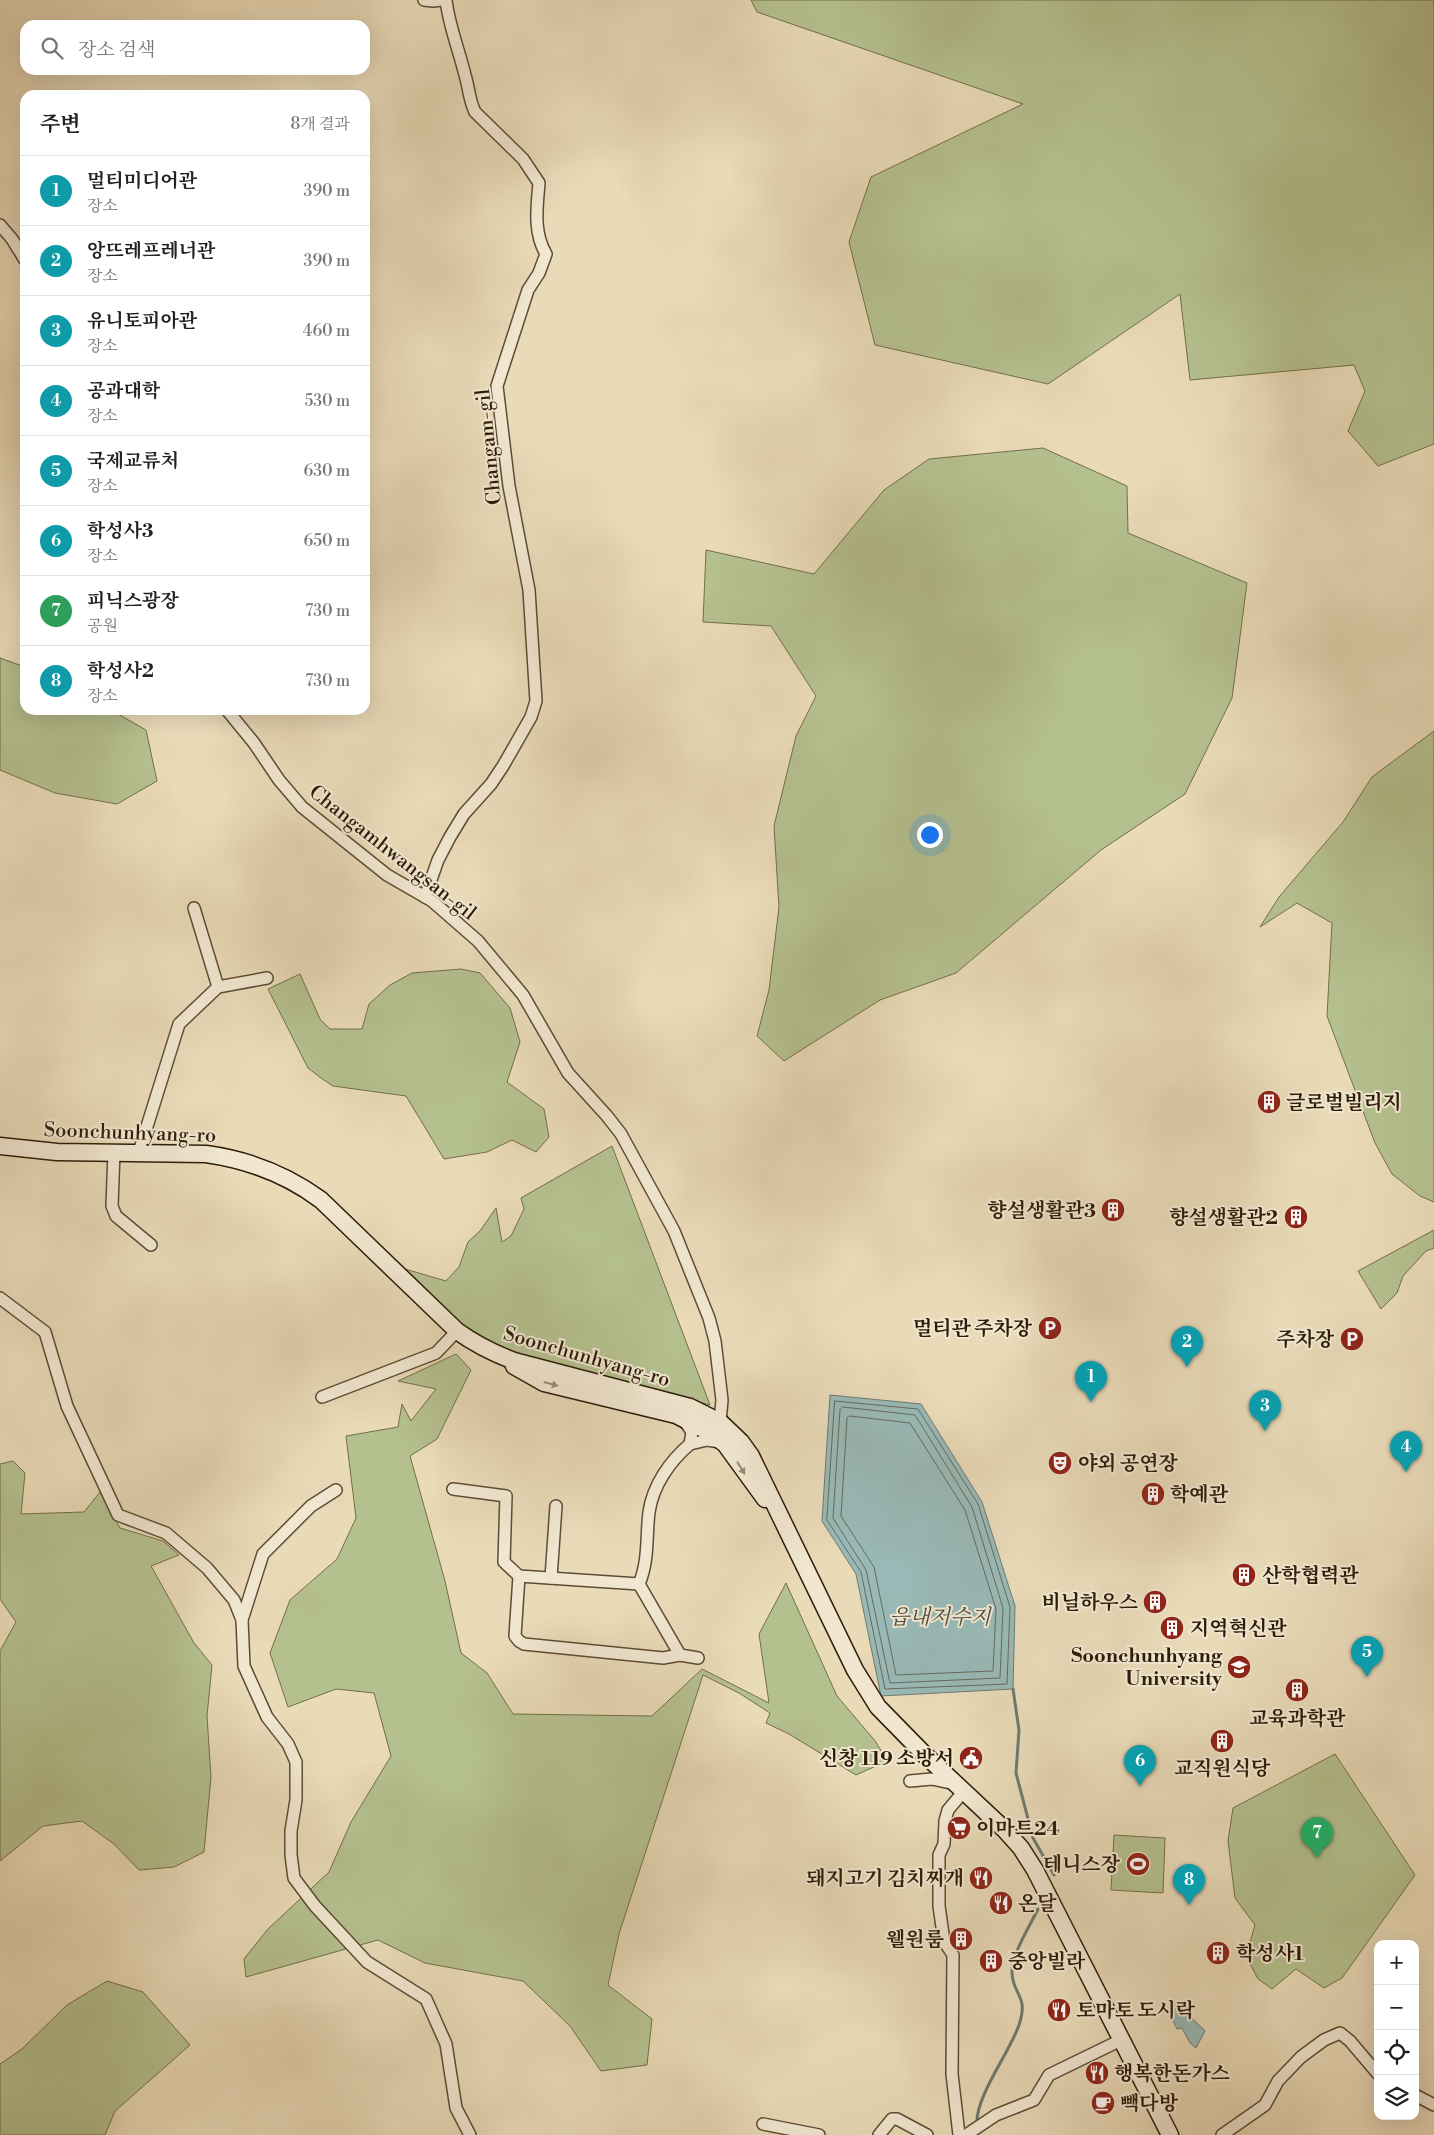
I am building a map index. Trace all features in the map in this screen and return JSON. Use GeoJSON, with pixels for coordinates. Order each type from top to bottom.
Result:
{"type":"FeatureCollection","features":[{"type":"Feature","properties":{"kind":"main road","name":"Soonchunhyang-ro"},"geometry":{"type":"LineString","coordinates":[[0,1146],[57,1152],[206,1154],[230,1157],[254,1164],[300,1184],[339,1216],[457,1331],[493,1353],[514,1361],[690,1407],[720,1422],[741,1442],[751,1456],[856,1670],[878,1707],[1004,1828],[1021,1848],[1035,1870],[1170,2135]]}},
{"type":"Feature","properties":{"kind":"main road"},"geometry":{"type":"LineString","coordinates":[[493,1353],[544,1383],[676,1415],[709,1432],[725,1444],[748,1479],[783,1521]]}},
{"type":"Feature","properties":{"kind":"street"},"geometry":{"type":"LineString","coordinates":[[424,0],[433,2],[441,0]]}},
{"type":"Feature","properties":{"kind":"street","name":"Changam-gil"},"geometry":{"type":"LineString","coordinates":[[425,897],[438,860],[450,837],[464,814],[491,784],[531,717],[536,693],[532,660],[529,590],[509,486],[497,386],[528,290],[539,273],[546,254],[542,247],[537,224],[536,205],[539,183],[523,159],[475,112],[450,24],[446,0]]}},
{"type":"Feature","properties":{"kind":"street"},"geometry":{"type":"LineString","coordinates":[[0,225],[20,252]]}},
{"type":"Feature","properties":{"kind":"street","name":"Changamhwangsan-gil"},"geometry":{"type":"LineString","coordinates":[[231,715],[254,743],[279,780],[302,807],[387,875],[425,897],[469,933],[513,981],[532,1010],[560,1064],[608,1116],[632,1151],[674,1231],[709,1318],[715,1341],[722,1400],[720,1422]]}},
{"type":"Feature","properties":{"kind":"street"},"geometry":{"type":"LineString","coordinates":[[194,908],[218,987]]}},
{"type":"Feature","properties":{"kind":"street"},"geometry":{"type":"LineString","coordinates":[[140,1152],[180,1024],[218,987],[266,978]]}},
{"type":"Feature","properties":{"kind":"street"},"geometry":{"type":"LineString","coordinates":[[114,1152],[112,1206],[116,1216],[151,1245]]}},
{"type":"Feature","properties":{"kind":"street"},"geometry":{"type":"LineString","coordinates":[[0,1298],[46,1332],[67,1406],[118,1515],[166,1533],[207,1568],[234,1600],[242,1620],[244,1666],[267,1716],[288,1744],[296,1762],[296,1800],[291,1831],[291,1855],[294,1878],[315,1906],[367,1962],[426,1999],[446,2044],[456,2108],[470,2135]]}},
{"type":"Feature","properties":{"kind":"street"},"geometry":{"type":"LineString","coordinates":[[322,1397],[436,1353],[457,1331]]}},
{"type":"Feature","properties":{"kind":"street"},"geometry":{"type":"LineString","coordinates":[[676,1415],[689,1425],[692,1432],[690,1444]]}},
{"type":"Feature","properties":{"kind":"street"},"geometry":{"type":"LineString","coordinates":[[639,1584],[645,1568],[651,1504],[663,1473],[678,1454],[690,1444],[707,1440],[725,1444]]}},
{"type":"Feature","properties":{"kind":"street"},"geometry":{"type":"LineString","coordinates":[[453,1489],[506,1496],[504,1562],[519,1576],[639,1584]]}},
{"type":"Feature","properties":{"kind":"street"},"geometry":{"type":"LineString","coordinates":[[242,1620],[263,1554],[311,1506],[336,1490]]}},
{"type":"Feature","properties":{"kind":"street"},"geometry":{"type":"LineString","coordinates":[[552,1578],[556,1506]]}},
{"type":"Feature","properties":{"kind":"street"},"geometry":{"type":"LineString","coordinates":[[519,1576],[514,1630],[519,1641],[524,1644],[663,1658],[680,1655],[698,1658]]}},
{"type":"Feature","properties":{"kind":"street"},"geometry":{"type":"LineString","coordinates":[[639,1584],[680,1655]]}},
{"type":"Feature","properties":{"kind":"street"},"geometry":{"type":"LineString","coordinates":[[910,1781],[932,1779],[961,1788],[948,1810],[945,1821],[944,1844],[939,1855],[939,1906],[944,1941],[953,1955],[952,2074],[959,2135]]}},
{"type":"Feature","properties":{"kind":"street"},"geometry":{"type":"LineString","coordinates":[[1222,2135],[1264,2105],[1278,2081],[1301,2056],[1324,2040],[1340,2033],[1350,2041],[1374,2069]]}},
{"type":"Feature","properties":{"kind":"street"},"geometry":{"type":"LineString","coordinates":[[966,2135],[996,2115],[1034,2100],[1049,2075],[1121,2040]]}},
{"type":"Feature","properties":{"kind":"street"},"geometry":{"type":"LineString","coordinates":[[1419,2097],[1434,2105]]}},
{"type":"Feature","properties":{"kind":"street"},"geometry":{"type":"LineString","coordinates":[[879,2135],[892,2119],[898,2119],[927,2135]]}},
{"type":"Feature","properties":{"kind":"street"},"geometry":{"type":"LineString","coordinates":[[763,2124],[819,2135]]}},
{"type":"Feature","properties":{"kind":"green space"},"geometry":{"type":"Polygon","coordinates":[[[751,0],[1434,0],[1434,444],[1378,466],[1348,431],[1365,391],[1354,365],[1190,380],[1180,294],[1048,384],[875,345],[849,242],[871,177],[1023,104],[757,12],[751,0]]]}},
{"type":"Feature","properties":{"kind":"green space"},"geometry":{"type":"Polygon","coordinates":[[[1043,448],[1127,486],[1128,533],[1247,583],[1232,698],[1185,794],[1101,850],[956,973],[880,1000],[784,1061],[757,1036],[769,990],[779,907],[774,826],[796,736],[816,696],[771,626],[703,622],[706,550],[814,574],[884,490],[929,459],[1043,448]]]}},
{"type":"Feature","properties":{"kind":"green space"},"geometry":{"type":"Polygon","coordinates":[[[0,658],[20,665],[20,715],[120,715],[146,730],[157,781],[117,804],[55,793],[0,770],[0,658]]]}},
{"type":"Feature","properties":{"kind":"green space"},"geometry":{"type":"Polygon","coordinates":[[[1434,731],[1434,1202],[1420,1196],[1392,1174],[1375,1143],[1327,1016],[1332,923],[1297,903],[1260,927],[1279,897],[1343,822],[1372,777],[1434,731]]]}},
{"type":"Feature","properties":{"kind":"green space"},"geometry":{"type":"Polygon","coordinates":[[[461,969],[480,973],[510,1008],[520,1042],[507,1082],[544,1109],[549,1137],[536,1152],[512,1140],[487,1152],[444,1159],[406,1096],[333,1086],[308,1068],[268,989],[300,974],[320,1019],[330,1029],[362,1029],[369,1004],[390,985],[412,973],[461,969]]]}},
{"type":"Feature","properties":{"kind":"green space"},"geometry":{"type":"Polygon","coordinates":[[[612,1146],[710,1405],[504,1350],[460,1324],[405,1269],[446,1281],[459,1267],[468,1242],[480,1231],[496,1208],[502,1242],[511,1236],[524,1209],[521,1198],[612,1146]]]}},
{"type":"Feature","properties":{"kind":"green space"},"geometry":{"type":"Polygon","coordinates":[[[1434,1230],[1434,1248],[1426,1251],[1403,1276],[1397,1293],[1381,1309],[1358,1271],[1434,1230]]]}},
{"type":"Feature","properties":{"kind":"green space"},"geometry":{"type":"Polygon","coordinates":[[[456,1354],[471,1370],[437,1439],[410,1456],[445,1581],[461,1653],[487,1673],[513,1714],[652,1716],[702,1669],[769,1703],[759,1634],[786,1583],[837,1696],[876,1742],[887,1761],[856,1775],[789,1734],[766,1723],[770,1713],[739,1693],[703,1675],[619,1934],[608,1985],[652,2019],[647,2065],[601,2071],[570,2026],[523,1981],[425,1963],[378,1940],[246,1977],[244,1959],[268,1929],[329,1872],[351,1822],[391,1756],[374,1693],[336,1689],[288,1707],[270,1653],[290,1600],[337,1559],[356,1518],[346,1436],[398,1427],[402,1404],[411,1421],[436,1389],[398,1381],[456,1354]]]}},
{"type":"Feature","properties":{"kind":"green space"},"geometry":{"type":"Polygon","coordinates":[[[13,1461],[25,1473],[21,1514],[84,1512],[100,1492],[120,1528],[163,1541],[179,1555],[151,1566],[194,1643],[212,1665],[207,1716],[211,1777],[204,1852],[174,1867],[139,1870],[114,1844],[82,1821],[43,1826],[0,1861],[0,1651],[16,1622],[0,1599],[0,1464],[13,1461]]]}},
{"type":"Feature","properties":{"kind":"green space"},"geometry":{"type":"Polygon","coordinates":[[[1335,1754],[1415,1875],[1342,1978],[1324,1988],[1296,1969],[1272,1989],[1258,1979],[1246,1956],[1255,1925],[1235,1898],[1228,1841],[1233,1808],[1335,1754]]]}},
{"type":"Feature","properties":{"kind":"green space","name":"테니스장"},"geometry":{"type":"Polygon","coordinates":[[[1114,1835],[1165,1838],[1163,1893],[1111,1890],[1114,1835]]]}},
{"type":"Feature","properties":{"kind":"green space"},"geometry":{"type":"Polygon","coordinates":[[[107,1981],[143,1992],[190,2045],[115,2111],[105,2135],[0,2135],[0,2064],[22,2049],[67,2005],[107,1981]]]}},
{"type":"Feature","properties":{"kind":"water","name":"읍내저수지"},"geometry":{"type":"Polygon","coordinates":[[[830,1395],[921,1404],[982,1502],[1015,1606],[1013,1689],[881,1696],[856,1574],[822,1521],[830,1395]]]}},
{"type":"Feature","properties":{"kind":"water"},"geometry":{"type":"Polygon","coordinates":[[[1180,2001],[1186,2005],[1189,2015],[1205,2031],[1196,2048],[1190,2043],[1182,2028],[1177,2029],[1174,2023],[1174,2007],[1180,2001]]]}},
{"type":"Feature","properties":{"kind":"waterway"},"geometry":{"type":"LineString","coordinates":[[1013,1689],[1019,1730],[1016,1773],[1033,1838],[1054,1875]]}},
{"type":"Feature","properties":{"kind":"waterway"},"geometry":{"type":"LineString","coordinates":[[977,2124],[981,2101],[1015,2036],[1022,2015],[1021,2001],[1013,1981],[1013,1966],[1018,1949],[1038,1909]]}},
{"type":"Feature","properties":{"kind":"place","name":"글로벌빌리지"},"geometry":{"type":"Point","coordinates":[1269,1102]}},
{"type":"Feature","properties":{"kind":"place","name":"향설생활관3"},"geometry":{"type":"Point","coordinates":[1113,1210]}},
{"type":"Feature","properties":{"kind":"place","name":"향설생활관2"},"geometry":{"type":"Point","coordinates":[1296,1217]}},
{"type":"Feature","properties":{"kind":"place","name":"멀티관 주차장"},"geometry":{"type":"Point","coordinates":[1050,1328]}},
{"type":"Feature","properties":{"kind":"place","name":"주차장"},"geometry":{"type":"Point","coordinates":[1352,1339]}},
{"type":"Feature","properties":{"kind":"place","name":"앙뜨레프레너관"},"geometry":{"type":"Point","coordinates":[1187,1367]}},
{"type":"Feature","properties":{"kind":"place","name":"멀티미디어관"},"geometry":{"type":"Point","coordinates":[1091,1402]}},
{"type":"Feature","properties":{"kind":"place","name":"유니토피아관"},"geometry":{"type":"Point","coordinates":[1265,1431]}},
{"type":"Feature","properties":{"kind":"place","name":"야외 공연장"},"geometry":{"type":"Point","coordinates":[1060,1463]}},
{"type":"Feature","properties":{"kind":"place","name":"공과대학"},"geometry":{"type":"Point","coordinates":[1406,1472]}},
{"type":"Feature","properties":{"kind":"place","name":"학예관"},"geometry":{"type":"Point","coordinates":[1153,1494]}},
{"type":"Feature","properties":{"kind":"place","name":"산학협력관"},"geometry":{"type":"Point","coordinates":[1244,1575]}},
{"type":"Feature","properties":{"kind":"place","name":"비닐하우스"},"geometry":{"type":"Point","coordinates":[1155,1602]}},
{"type":"Feature","properties":{"kind":"place","name":"지역혁신관"},"geometry":{"type":"Point","coordinates":[1172,1628]}},
{"type":"Feature","properties":{"kind":"place","name":"Soonchunhyang University"},"geometry":{"type":"Point","coordinates":[1239,1667]}},
{"type":"Feature","properties":{"kind":"place","name":"국제교류처"},"geometry":{"type":"Point","coordinates":[1367,1677]}},
{"type":"Feature","properties":{"kind":"place","name":"교육과학관"},"geometry":{"type":"Point","coordinates":[1297,1690]}},
{"type":"Feature","properties":{"kind":"place","name":"교직원식당"},"geometry":{"type":"Point","coordinates":[1222,1741]}},
{"type":"Feature","properties":{"kind":"place","name":"신창 119 소방서"},"geometry":{"type":"Point","coordinates":[971,1758]}},
{"type":"Feature","properties":{"kind":"place","name":"학성사3"},"geometry":{"type":"Point","coordinates":[1140,1786]}},
{"type":"Feature","properties":{"kind":"place","name":"이마트24"},"geometry":{"type":"Point","coordinates":[959,1828]}},
{"type":"Feature","properties":{"kind":"place","name":"피닉스광장"},"geometry":{"type":"Point","coordinates":[1317,1858]}},
{"type":"Feature","properties":{"kind":"place","name":"테니스장"},"geometry":{"type":"Point","coordinates":[1138,1864]}},
{"type":"Feature","properties":{"kind":"place","name":"돼지고기 김치찌개"},"geometry":{"type":"Point","coordinates":[981,1878]}},
{"type":"Feature","properties":{"kind":"place","name":"온달"},"geometry":{"type":"Point","coordinates":[1001,1903]}},
{"type":"Feature","properties":{"kind":"place","name":"학성사2"},"geometry":{"type":"Point","coordinates":[1189,1905]}},
{"type":"Feature","properties":{"kind":"place","name":"웰원룸"},"geometry":{"type":"Point","coordinates":[961,1939]}},
{"type":"Feature","properties":{"kind":"place","name":"학성사1"},"geometry":{"type":"Point","coordinates":[1218,1953]}},
{"type":"Feature","properties":{"kind":"place","name":"중앙빌라"},"geometry":{"type":"Point","coordinates":[991,1961]}},
{"type":"Feature","properties":{"kind":"place","name":"토마토 도시락"},"geometry":{"type":"Point","coordinates":[1059,2010]}},
{"type":"Feature","properties":{"kind":"place","name":"행복한돈가스"},"geometry":{"type":"Point","coordinates":[1097,2073]}},
{"type":"Feature","properties":{"kind":"place","name":"빽다방"},"geometry":{"type":"Point","coordinates":[1103,2103]}}]}
